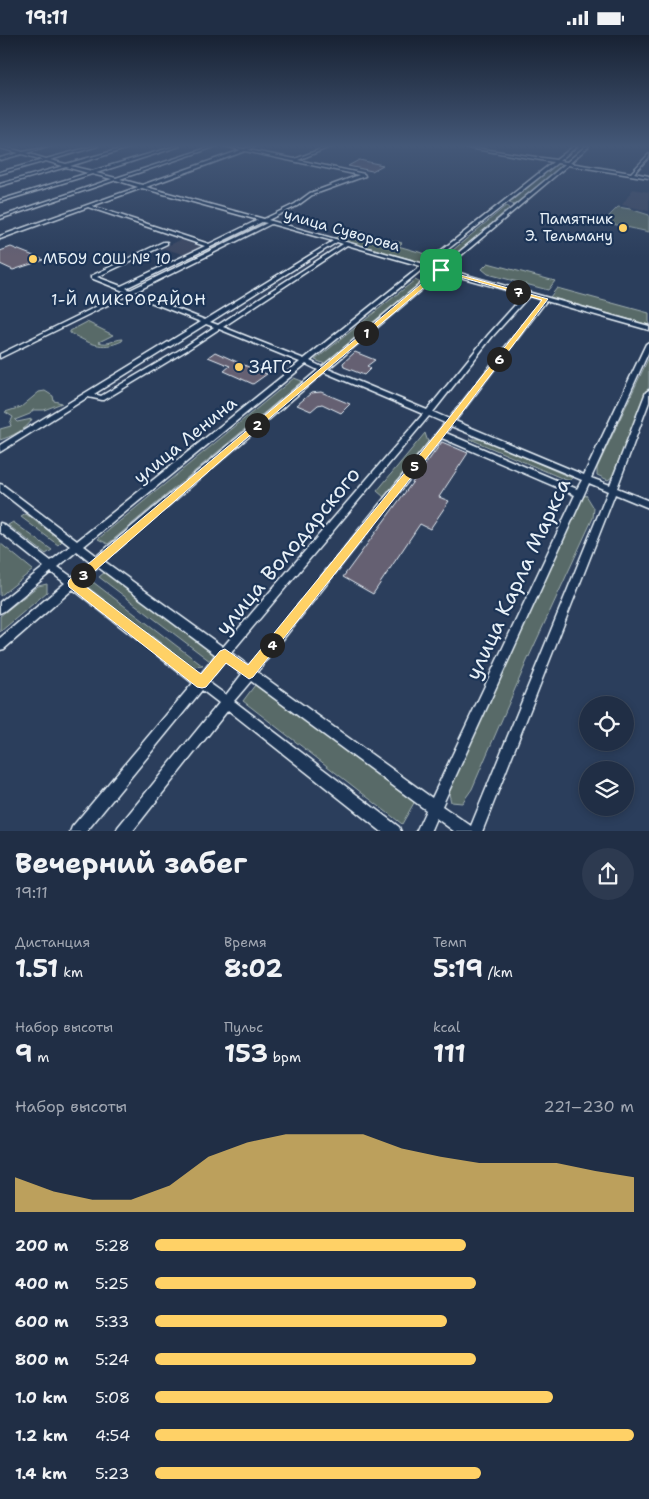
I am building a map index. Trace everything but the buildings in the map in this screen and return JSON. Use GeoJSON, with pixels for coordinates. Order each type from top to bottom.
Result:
{"type":"FeatureCollection","features":[{"type":"Feature","properties":{"kind":"street"},"geometry":{"type":"LineString","coordinates":[[0,201],[54,183]]}},
{"type":"Feature","properties":{"kind":"street"},"geometry":{"type":"LineString","coordinates":[[0,218],[102,183]]}},
{"type":"Feature","properties":{"kind":"street","name":"улица Суворова"},"geometry":{"type":"LineString","coordinates":[[129,183],[649,329]]}},
{"type":"Feature","properties":{"kind":"street"},"geometry":{"type":"LineString","coordinates":[[0,238],[153,183]]}},
{"type":"Feature","properties":{"kind":"street"},"geometry":{"type":"LineString","coordinates":[[122,288],[296,205],[311,194],[341,183]]}},
{"type":"Feature","properties":{"kind":"street","name":"улица Ленина"},"geometry":{"type":"LineString","coordinates":[[0,608],[529,183]]}},
{"type":"Feature","properties":{"kind":"street","name":"улица Ленина"},"geometry":{"type":"LineString","coordinates":[[0,645],[322,369],[544,183]]}},
{"type":"Feature","properties":{"kind":"street"},"geometry":{"type":"LineString","coordinates":[[501,205],[516,207]]}},
{"type":"Feature","properties":{"kind":"street"},"geometry":{"type":"LineString","coordinates":[[88,206],[220,249]]}},
{"type":"Feature","properties":{"kind":"street"},"geometry":{"type":"LineString","coordinates":[[0,356],[270,223]]}},
{"type":"Feature","properties":{"kind":"street"},"geometry":{"type":"LineString","coordinates":[[0,449],[336,241]]}},
{"type":"Feature","properties":{"kind":"street"},"geometry":{"type":"LineString","coordinates":[[165,243],[93,277],[305,362],[649,505]]}},
{"type":"Feature","properties":{"kind":"street"},"geometry":{"type":"LineString","coordinates":[[87,395],[102,398],[218,328],[346,244]]}},
{"type":"Feature","properties":{"kind":"street","name":"улица Володарского"},"geometry":{"type":"LineString","coordinates":[[77,831],[428,413],[490,336],[528,294]]}},
{"type":"Feature","properties":{"kind":"street"},"geometry":{"type":"LineString","coordinates":[[123,831],[441,434],[545,299]]}},
{"type":"Feature","properties":{"kind":"street","name":"улица Карла Маркса"},"geometry":{"type":"LineString","coordinates":[[424,831],[649,344]]}},
{"type":"Feature","properties":{"kind":"street"},"geometry":{"type":"LineString","coordinates":[[475,831],[536,677],[614,491],[649,392]]}},
{"type":"Feature","properties":{"kind":"street"},"geometry":{"type":"LineString","coordinates":[[441,434],[580,494]]}},
{"type":"Feature","properties":{"kind":"street"},"geometry":{"type":"LineString","coordinates":[[0,487],[98,562],[467,831]]}},
{"type":"Feature","properties":{"kind":"street"},"geometry":{"type":"LineString","coordinates":[[0,527],[394,831]]}},
{"type":"Feature","properties":{"kind":"shaded area"},"geometry":{"type":"Polygon","coordinates":[[[533,183],[541,183],[515,205],[509,203],[533,183]]]}},
{"type":"Feature","properties":{"kind":"shaded area"},"geometry":{"type":"Polygon","coordinates":[[[633,189],[649,192],[649,211],[622,205],[633,189]]]}},
{"type":"Feature","properties":{"kind":"shaded area"},"geometry":{"type":"Polygon","coordinates":[[[506,206],[509,208],[454,257],[447,255],[506,206]]]}},
{"type":"Feature","properties":{"kind":"shaded area"},"geometry":{"type":"Polygon","coordinates":[[[618,207],[649,215],[649,232],[603,222],[618,207]]]}},
{"type":"Feature","properties":{"kind":"shaded area"},"geometry":{"type":"Polygon","coordinates":[[[350,229],[402,243],[398,246],[433,256],[424,263],[335,238],[350,229]]]}},
{"type":"Feature","properties":{"kind":"shaded area"},"geometry":{"type":"Polygon","coordinates":[[[180,240],[201,247],[185,255],[163,248],[180,240]]]}},
{"type":"Feature","properties":{"kind":"shaded area"},"geometry":{"type":"Polygon","coordinates":[[[488,263],[555,281],[548,290],[488,274],[482,269],[488,263]]]}},
{"type":"Feature","properties":{"kind":"shaded area"},"geometry":{"type":"Polygon","coordinates":[[[415,280],[421,283],[325,364],[315,360],[415,280]]]}},
{"type":"Feature","properties":{"kind":"shaded area"},"geometry":{"type":"Polygon","coordinates":[[[557,288],[649,313],[649,325],[550,297],[557,288]]]}},
{"type":"Feature","properties":{"kind":"shaded area"},"geometry":{"type":"Polygon","coordinates":[[[87,322],[113,335],[99,342],[105,343],[123,339],[122,341],[115,344],[95,345],[70,333],[70,331],[87,322]]]}},
{"type":"Feature","properties":{"kind":"shaded area"},"geometry":{"type":"Polygon","coordinates":[[[649,357],[649,387],[612,477],[608,480],[597,475],[597,468],[649,357]]]}},
{"type":"Feature","properties":{"kind":"shaded area"},"geometry":{"type":"Polygon","coordinates":[[[294,378],[302,381],[108,544],[98,539],[294,378]]]}},
{"type":"Feature","properties":{"kind":"shaded area"},"geometry":{"type":"Polygon","coordinates":[[[45,391],[53,396],[54,401],[62,403],[44,410],[33,410],[30,414],[15,420],[17,422],[32,419],[23,429],[0,440],[0,429],[11,426],[10,423],[13,417],[5,412],[21,407],[39,392],[45,391]]]}},
{"type":"Feature","properties":{"kind":"shaded area"},"geometry":{"type":"Polygon","coordinates":[[[425,433],[428,442],[384,497],[377,491],[425,433]]]}},
{"type":"Feature","properties":{"kind":"shaded area"},"geometry":{"type":"Polygon","coordinates":[[[470,439],[482,439],[572,478],[570,481],[566,480],[470,439]]]}},
{"type":"Feature","properties":{"kind":"shaded area"},"geometry":{"type":"Polygon","coordinates":[[[586,495],[594,508],[593,518],[527,661],[472,789],[462,803],[451,802],[447,786],[581,499],[586,495]]]}},
{"type":"Feature","properties":{"kind":"shaded area"},"geometry":{"type":"Polygon","coordinates":[[[26,514],[62,541],[58,545],[21,517],[26,514]]]}},
{"type":"Feature","properties":{"kind":"shaded area"},"geometry":{"type":"Polygon","coordinates":[[[13,522],[52,550],[46,554],[8,525],[13,522]]]}},
{"type":"Feature","properties":{"kind":"shaded area"},"geometry":{"type":"Polygon","coordinates":[[[0,543],[33,570],[0,596],[0,543]]]}},
{"type":"Feature","properties":{"kind":"shaded area"},"geometry":{"type":"Polygon","coordinates":[[[105,572],[214,654],[210,661],[99,577],[105,572]]]}},
{"type":"Feature","properties":{"kind":"shaded area"},"geometry":{"type":"Polygon","coordinates":[[[93,582],[203,666],[186,668],[87,587],[93,582]]]}},
{"type":"Feature","properties":{"kind":"shaded area"},"geometry":{"type":"Polygon","coordinates":[[[47,584],[47,592],[0,632],[0,616],[38,586],[47,584]]]}},
{"type":"Feature","properties":{"kind":"shaded area"},"geometry":{"type":"Polygon","coordinates":[[[255,685],[415,801],[402,824],[243,701],[255,685]]]}},
{"type":"Feature","properties":{"kind":"place","name":"Памятник Э. Тельману"},"geometry":{"type":"Point","coordinates":[623,228]}},
{"type":"Feature","properties":{"kind":"place","name":"МБОУ СОШ № 10"},"geometry":{"type":"Point","coordinates":[33,259]}},
{"type":"Feature","properties":{"kind":"place","name":"ЗАГС"},"geometry":{"type":"Point","coordinates":[239,367]}},
{"type":"Feature","properties":{"kind":"district","name":"1-Й МИКРОРАЙОН"},"geometry":{"type":"Point","coordinates":[129,299]}},
{"type":"Feature","properties":{"kind":"route"},"geometry":{"type":"LineString","coordinates":[[441,270],[545,299],[441,434],[249,673],[225,655],[202,682],[73,583],[270,414],[441,270]]}}]}
